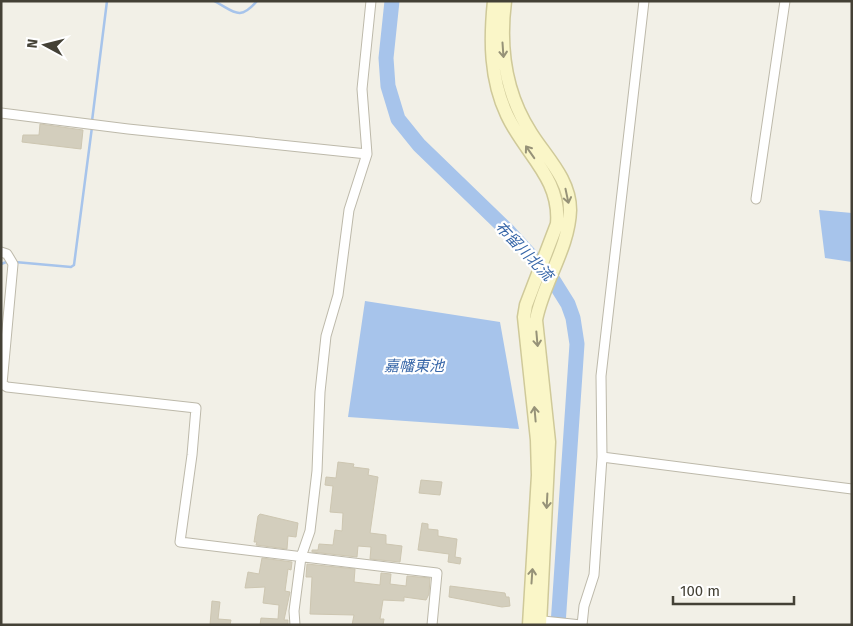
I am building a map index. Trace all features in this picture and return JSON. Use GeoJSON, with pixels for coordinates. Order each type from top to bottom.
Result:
{"type":"FeatureCollection","features":[{"type":"Feature","properties":{"kind":"street"},"geometry":{"type":"LineString","coordinates":[[296,625],[294,611],[301,557],[310,531],[317,471],[320,392],[326,336],[338,295],[349,210],[367,154],[362,89],[371,1]]}},
{"type":"Feature","properties":{"kind":"street"},"geometry":{"type":"LineString","coordinates":[[494,1],[492,52],[500,97],[516,132],[551,182],[556,199],[557,224],[524,317],[538,458],[537,622]]}},
{"type":"Feature","properties":{"kind":"street"},"geometry":{"type":"LineString","coordinates":[[505,1],[502,46],[505,70],[512,96],[531,134],[565,185],[570,209],[568,226],[536,320],[549,442],[537,622]]}},
{"type":"Feature","properties":{"kind":"street"},"geometry":{"type":"LineString","coordinates":[[537,622],[581,625],[584,606],[594,575],[602,457],[602,366],[644,1]]}},
{"type":"Feature","properties":{"kind":"street"},"geometry":{"type":"LineString","coordinates":[[756,199],[785,1]]}},
{"type":"Feature","properties":{"kind":"street"},"geometry":{"type":"LineString","coordinates":[[1,113],[128,129],[367,154]]}},
{"type":"Feature","properties":{"kind":"street"},"geometry":{"type":"LineString","coordinates":[[1,252],[7,254],[12,264],[2,384],[7,387],[196,408],[192,455],[180,542],[436,573],[432,625]]}},
{"type":"Feature","properties":{"kind":"street"},"geometry":{"type":"LineString","coordinates":[[602,457],[750,478],[852,488]]}},
{"type":"Feature","properties":{"kind":"water"},"geometry":{"type":"Polygon","coordinates":[[[819,210],[852,213],[852,262],[825,258],[819,210]]]}},
{"type":"Feature","properties":{"kind":"water","name":"嘉幡東池"},"geometry":{"type":"Polygon","coordinates":[[[365,301],[500,322],[519,429],[348,417],[365,301]]]}},
{"type":"Feature","properties":{"kind":"building"},"geometry":{"type":"Polygon","coordinates":[[[40,124],[83,130],[81,149],[22,142],[23,135],[39,135],[40,124]]]}},
{"type":"Feature","properties":{"kind":"building"},"geometry":{"type":"Polygon","coordinates":[[[338,462],[354,464],[353,467],[369,469],[368,475],[378,477],[370,533],[386,535],[386,544],[402,546],[400,562],[370,559],[371,547],[358,546],[357,557],[312,552],[312,550],[318,550],[319,544],[333,545],[335,530],[342,531],[343,513],[330,512],[333,486],[325,485],[326,477],[336,478],[338,462]]]}},
{"type":"Feature","properties":{"kind":"building"},"geometry":{"type":"Polygon","coordinates":[[[421,480],[442,482],[440,495],[419,493],[421,480]]]}},
{"type":"Feature","properties":{"kind":"building"},"geometry":{"type":"Polygon","coordinates":[[[260,514],[298,523],[296,537],[288,536],[287,549],[256,545],[257,542],[254,542],[258,516],[260,514]]]}},
{"type":"Feature","properties":{"kind":"building"},"geometry":{"type":"Polygon","coordinates":[[[422,523],[428,524],[428,529],[438,530],[438,536],[457,539],[455,557],[461,558],[460,564],[448,562],[449,554],[418,550],[422,523]]]}},
{"type":"Feature","properties":{"kind":"building"},"geometry":{"type":"Polygon","coordinates":[[[262,558],[292,562],[291,570],[288,569],[285,591],[290,592],[284,620],[288,620],[288,625],[260,625],[261,618],[278,619],[279,605],[263,603],[265,587],[245,588],[248,572],[259,574],[262,558]]]}},
{"type":"Feature","properties":{"kind":"building"},"geometry":{"type":"Polygon","coordinates":[[[307,564],[355,569],[354,582],[380,585],[381,573],[391,574],[390,584],[406,586],[407,576],[430,578],[429,594],[426,600],[404,597],[404,601],[383,600],[380,619],[384,619],[383,625],[352,625],[354,615],[310,614],[312,577],[306,577],[307,564]]]}},
{"type":"Feature","properties":{"kind":"building"},"geometry":{"type":"Polygon","coordinates":[[[450,586],[505,593],[506,597],[509,597],[510,606],[502,607],[449,597],[450,586]]]}},
{"type":"Feature","properties":{"kind":"building"},"geometry":{"type":"Polygon","coordinates":[[[212,601],[220,602],[218,619],[231,620],[230,625],[210,625],[212,601]]]}},
{"type":"Feature","properties":{"kind":"waterway"},"geometry":{"type":"LineString","coordinates":[[92,121],[107,1]]}},
{"type":"Feature","properties":{"kind":"waterway"},"geometry":{"type":"LineString","coordinates":[[214,1],[236,13],[245,11],[257,1]]}},
{"type":"Feature","properties":{"kind":"waterway","name":"布留川北流"},"geometry":{"type":"LineString","coordinates":[[392,1],[386,58],[388,86],[398,119],[419,145],[509,232],[553,280],[568,304],[573,318],[577,344],[558,625]]}},
{"type":"Feature","properties":{"kind":"waterway"},"geometry":{"type":"LineString","coordinates":[[15,262],[71,267],[74,265],[92,127]]}},
{"type":"Feature","properties":{"kind":"waterway"},"geometry":{"type":"LineString","coordinates":[[1,264],[9,261]]}}]}
